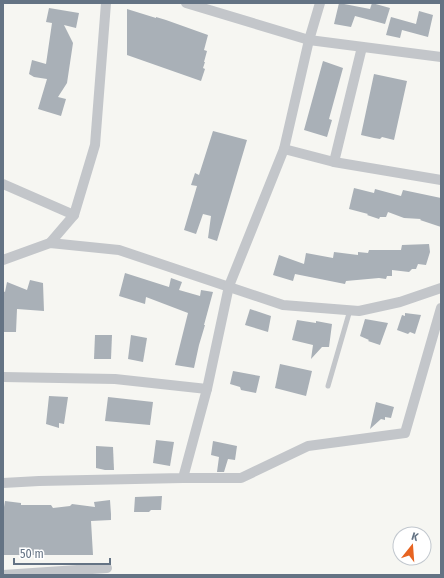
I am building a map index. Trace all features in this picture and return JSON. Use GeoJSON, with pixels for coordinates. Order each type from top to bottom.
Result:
{"type":"FeatureCollection","features":[{"type":"Feature","properties":{"kind":"street"},"geometry":{"type":"LineString","coordinates":[[50,243],[74,215],[96,145],[106,3]]}},
{"type":"Feature","properties":{"kind":"street"},"geometry":{"type":"LineString","coordinates":[[186,3],[309,40],[441,57]]}},
{"type":"Feature","properties":{"kind":"street"},"geometry":{"type":"LineString","coordinates":[[184,478],[207,389],[230,286],[284,149],[309,40],[320,3]]}},
{"type":"Feature","properties":{"kind":"street"},"geometry":{"type":"LineString","coordinates":[[334,162],[362,47]]}},
{"type":"Feature","properties":{"kind":"street"},"geometry":{"type":"LineString","coordinates":[[284,149],[334,162],[441,180]]}},
{"type":"Feature","properties":{"kind":"street"},"geometry":{"type":"LineString","coordinates":[[3,184],[74,215]]}},
{"type":"Feature","properties":{"kind":"street"},"geometry":{"type":"LineString","coordinates":[[3,260],[50,243],[119,250],[284,305],[359,311],[400,302],[441,288]]}},
{"type":"Feature","properties":{"kind":"street"},"geometry":{"type":"LineString","coordinates":[[3,483],[39,481],[241,478],[308,446],[405,433],[441,308]]}},
{"type":"Feature","properties":{"kind":"street"},"geometry":{"type":"LineString","coordinates":[[3,377],[116,379],[207,389]]}},
{"type":"Feature","properties":{"kind":"street"},"geometry":{"type":"LineString","coordinates":[[3,575],[107,568]]}},
{"type":"Feature","properties":{"kind":"lane"},"geometry":{"type":"LineString","coordinates":[[328,386],[350,310]]}},
{"type":"Feature","properties":{"kind":"building"},"geometry":{"type":"Polygon","coordinates":[[[339,3],[370,9],[372,3],[390,8],[385,24],[355,16],[351,27],[334,24],[339,3]]]}},
{"type":"Feature","properties":{"kind":"building"},"geometry":{"type":"Polygon","coordinates":[[[49,8],[79,13],[76,28],[64,25],[73,43],[67,83],[58,97],[66,99],[61,116],[38,109],[47,79],[34,77],[29,74],[32,60],[46,64],[52,23],[46,22],[49,8]]]}},
{"type":"Feature","properties":{"kind":"building"},"geometry":{"type":"Polygon","coordinates":[[[127,9],[166,20],[208,35],[204,50],[207,51],[203,68],[205,69],[201,81],[127,55],[127,9]]]}},
{"type":"Feature","properties":{"kind":"building"},"geometry":{"type":"Polygon","coordinates":[[[419,11],[433,15],[428,37],[402,30],[400,38],[386,35],[391,17],[416,24],[419,11]]]}},
{"type":"Feature","properties":{"kind":"building"},"geometry":{"type":"Polygon","coordinates":[[[323,61],[343,68],[329,119],[332,120],[327,137],[304,130],[323,61]]]}},
{"type":"Feature","properties":{"kind":"building"},"geometry":{"type":"Polygon","coordinates":[[[374,74],[407,81],[394,140],[361,135],[374,74]]]}},
{"type":"Feature","properties":{"kind":"building"},"geometry":{"type":"Polygon","coordinates":[[[213,131],[247,140],[217,241],[208,238],[211,216],[203,214],[196,234],[184,230],[197,186],[191,185],[195,173],[199,175],[213,131]]]}},
{"type":"Feature","properties":{"kind":"building"},"geometry":{"type":"Polygon","coordinates":[[[354,188],[374,193],[375,189],[401,196],[403,190],[441,198],[441,227],[420,220],[421,219],[404,218],[388,212],[386,217],[380,217],[379,219],[367,215],[368,214],[349,209],[354,188]]]}},
{"type":"Feature","properties":{"kind":"building"},"geometry":{"type":"Polygon","coordinates":[[[429,244],[430,252],[426,265],[418,264],[416,269],[412,269],[409,272],[392,270],[392,276],[387,276],[386,279],[379,278],[346,281],[345,284],[295,274],[293,281],[273,275],[279,255],[304,264],[306,253],[333,258],[334,252],[358,255],[358,252],[368,253],[369,250],[401,250],[402,245],[429,244]]]}},
{"type":"Feature","properties":{"kind":"building"},"geometry":{"type":"Polygon","coordinates":[[[125,273],[169,287],[171,278],[182,282],[179,290],[200,296],[201,290],[213,292],[194,368],[175,365],[188,313],[146,297],[145,304],[119,296],[125,273]]]}},
{"type":"Feature","properties":{"kind":"building"},"geometry":{"type":"Polygon","coordinates":[[[30,280],[43,283],[44,311],[17,309],[16,332],[3,332],[3,291],[5,292],[7,282],[27,290],[30,280]]]}},
{"type":"Feature","properties":{"kind":"building"},"geometry":{"type":"Polygon","coordinates":[[[250,309],[271,316],[268,332],[245,325],[250,309]]]}},
{"type":"Feature","properties":{"kind":"building"},"geometry":{"type":"Polygon","coordinates":[[[405,313],[421,315],[415,334],[410,332],[408,334],[397,330],[402,315],[405,316],[405,313]]]}},
{"type":"Feature","properties":{"kind":"building"},"geometry":{"type":"Polygon","coordinates":[[[365,319],[388,323],[380,345],[368,341],[369,340],[360,336],[365,319]]]}},
{"type":"Feature","properties":{"kind":"building"},"geometry":{"type":"Polygon","coordinates":[[[297,320],[332,324],[329,347],[322,347],[311,359],[313,345],[292,340],[297,320]]]}},
{"type":"Feature","properties":{"kind":"building"},"geometry":{"type":"Polygon","coordinates":[[[95,335],[112,335],[111,359],[94,359],[95,335]]]}},
{"type":"Feature","properties":{"kind":"building"},"geometry":{"type":"Polygon","coordinates":[[[131,335],[147,338],[143,362],[128,359],[131,335]]]}},
{"type":"Feature","properties":{"kind":"building"},"geometry":{"type":"Polygon","coordinates":[[[280,364],[312,371],[306,396],[275,388],[280,364]]]}},
{"type":"Feature","properties":{"kind":"building"},"geometry":{"type":"Polygon","coordinates":[[[233,371],[260,376],[256,393],[241,390],[240,387],[230,384],[233,371]]]}},
{"type":"Feature","properties":{"kind":"building"},"geometry":{"type":"Polygon","coordinates":[[[49,396],[68,397],[64,424],[59,423],[59,428],[46,424],[49,396]]]}},
{"type":"Feature","properties":{"kind":"building"},"geometry":{"type":"Polygon","coordinates":[[[108,397],[153,402],[150,425],[105,421],[108,397]]]}},
{"type":"Feature","properties":{"kind":"building"},"geometry":{"type":"Polygon","coordinates":[[[376,402],[394,407],[391,418],[385,417],[385,420],[381,419],[370,429],[376,402]]]}},
{"type":"Feature","properties":{"kind":"building"},"geometry":{"type":"Polygon","coordinates":[[[156,440],[174,442],[170,466],[153,463],[156,440]]]}},
{"type":"Feature","properties":{"kind":"building"},"geometry":{"type":"Polygon","coordinates":[[[213,441],[237,446],[235,460],[228,459],[224,472],[217,472],[219,457],[211,455],[213,441]]]}},
{"type":"Feature","properties":{"kind":"building"},"geometry":{"type":"Polygon","coordinates":[[[96,446],[113,447],[114,470],[96,468],[96,446]]]}},
{"type":"Feature","properties":{"kind":"building"},"geometry":{"type":"Polygon","coordinates":[[[162,496],[161,510],[134,512],[135,497],[162,496]]]}},
{"type":"Feature","properties":{"kind":"building"},"geometry":{"type":"Polygon","coordinates":[[[110,500],[111,520],[91,521],[93,555],[3,555],[3,513],[5,501],[21,503],[21,505],[51,505],[53,508],[70,506],[72,504],[95,507],[94,502],[110,500]]]}}]}
